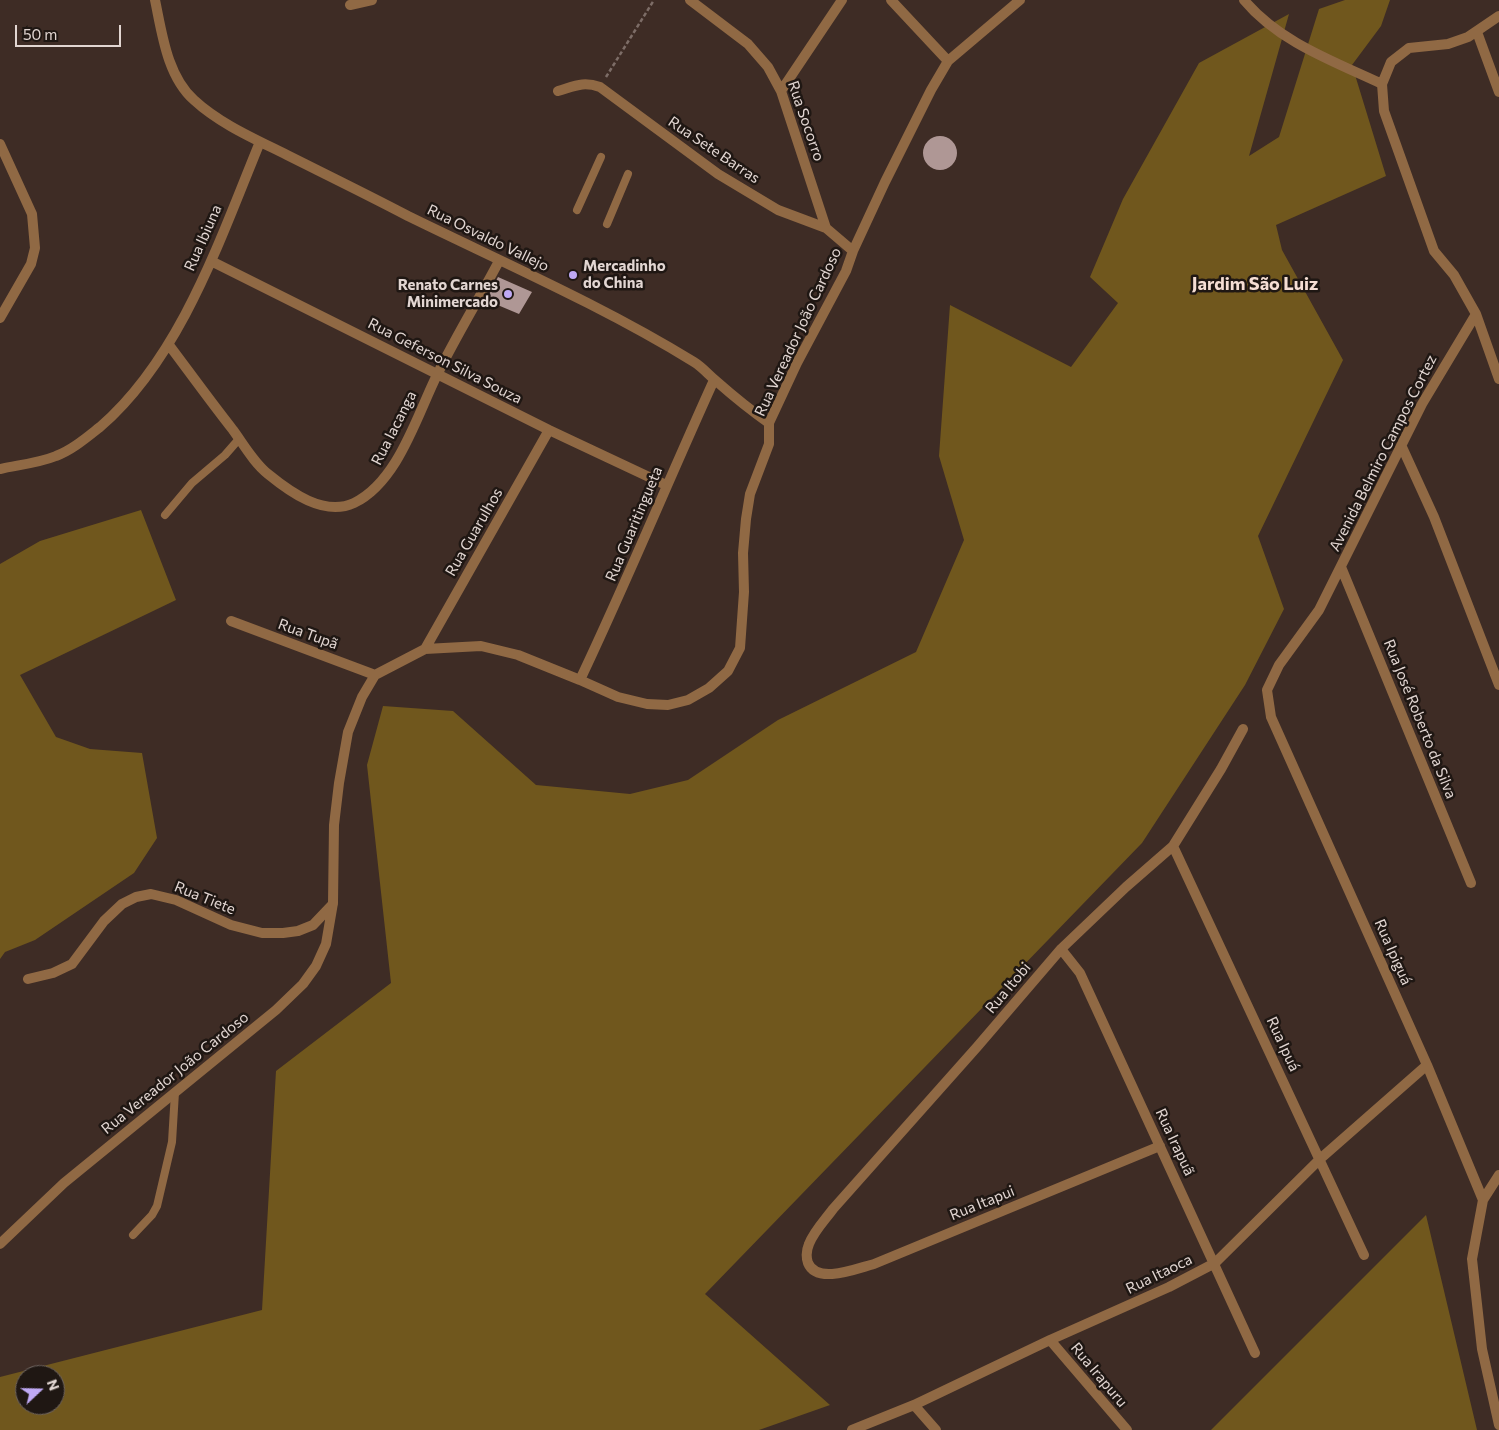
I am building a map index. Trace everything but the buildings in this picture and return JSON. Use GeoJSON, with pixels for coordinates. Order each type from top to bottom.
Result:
{"type":"FeatureCollection","features":[{"type":"Feature","properties":{"kind":"street","name":"Rua Osvaldo Vallejo"},"geometry":{"type":"LineString","coordinates":[[156,0],[166,48],[176,77],[194,100],[220,120],[260,142],[499,261],[608,313],[697,364],[749,409],[769,423]]}},
{"type":"Feature","properties":{"kind":"street"},"geometry":{"type":"LineString","coordinates":[[350,5],[372,0]]}},
{"type":"Feature","properties":{"kind":"street","name":"Rua Socorro"},"geometry":{"type":"LineString","coordinates":[[690,0],[748,44],[768,67],[781,91],[826,228]]}},
{"type":"Feature","properties":{"kind":"street"},"geometry":{"type":"LineString","coordinates":[[781,91],[842,0]]}},
{"type":"Feature","properties":{"kind":"street"},"geometry":{"type":"LineString","coordinates":[[891,0],[948,61]]}},
{"type":"Feature","properties":{"kind":"street","name":"Rua Vereador João Cardoso"},"geometry":{"type":"LineString","coordinates":[[425,648],[481,646],[518,655],[618,697],[646,704],[668,705],[688,700],[709,688],[728,671],[740,648],[744,592],[744,536],[750,494],[769,444],[769,423],[797,363],[846,271],[853,251],[893,166],[931,90],[948,61],[1020,0]]}},
{"type":"Feature","properties":{"kind":"street"},"geometry":{"type":"LineString","coordinates":[[1244,0],[1256,15],[1299,46],[1382,84]]}},
{"type":"Feature","properties":{"kind":"street"},"geometry":{"type":"LineString","coordinates":[[1499,16],[1468,37],[1448,44],[1409,48],[1391,62],[1382,84],[1384,112],[1434,251],[1454,274],[1476,314],[1499,379]]}},
{"type":"Feature","properties":{"kind":"street"},"geometry":{"type":"LineString","coordinates":[[1477,32],[1499,92]]}},
{"type":"Feature","properties":{"kind":"street"},"geometry":{"type":"LineString","coordinates":[[558,92],[589,83],[600,87]]}},
{"type":"Feature","properties":{"kind":"street","name":"Rua Sete Barras"},"geometry":{"type":"LineString","coordinates":[[600,87],[718,174],[778,210],[826,228],[853,251]]}},
{"type":"Feature","properties":{"kind":"street","name":"Rua Ibiuna"},"geometry":{"type":"LineString","coordinates":[[0,469],[55,456],[83,440],[115,414],[140,385],[169,345],[211,261],[260,142]]}},
{"type":"Feature","properties":{"kind":"street"},"geometry":{"type":"LineString","coordinates":[[0,144],[32,214],[35,248],[31,264],[0,318]]}},
{"type":"Feature","properties":{"kind":"street","name":"Rua Geferson Silva Souza"},"geometry":{"type":"LineString","coordinates":[[211,261],[549,430],[666,485]]}},
{"type":"Feature","properties":{"kind":"street","name":"Rua Iacanga"},"geometry":{"type":"LineString","coordinates":[[169,345],[239,439],[267,473],[294,494],[316,504],[336,506],[353,504],[368,494],[385,478],[404,446],[438,374],[499,261]]}},
{"type":"Feature","properties":{"kind":"street","name":"Avenida Belmiro Campos Cortez"},"geometry":{"type":"LineString","coordinates":[[1271,717],[1268,690],[1279,665],[1319,610],[1422,404],[1476,314]]}},
{"type":"Feature","properties":{"kind":"street","name":"Rua Guaritingueta"},"geometry":{"type":"LineString","coordinates":[[580,680],[620,597],[666,485],[714,380]]}},
{"type":"Feature","properties":{"kind":"street","name":"Rua Guarulhos"},"geometry":{"type":"LineString","coordinates":[[425,648],[549,430]]}},
{"type":"Feature","properties":{"kind":"street"},"geometry":{"type":"LineString","coordinates":[[1402,447],[1434,517],[1499,685]]}},
{"type":"Feature","properties":{"kind":"street","name":"Rua José Roberto da Silva"},"geometry":{"type":"LineString","coordinates":[[1341,567],[1471,883]]}},
{"type":"Feature","properties":{"kind":"street","name":"Rua Tupã"},"geometry":{"type":"LineString","coordinates":[[231,621],[375,675]]}},
{"type":"Feature","properties":{"kind":"street"},"geometry":{"type":"LineString","coordinates":[[375,675],[425,648]]}},
{"type":"Feature","properties":{"kind":"street","name":"Rua Vereador João Cardoso"},"geometry":{"type":"LineString","coordinates":[[0,1244],[64,1183],[276,1010],[303,984],[316,966],[326,944],[333,903],[334,825],[338,783],[348,732],[362,697],[375,675]]}},
{"type":"Feature","properties":{"kind":"street","name":"Rua Ipiguá"},"geometry":{"type":"LineString","coordinates":[[1271,717],[1427,1065],[1483,1200]]}},
{"type":"Feature","properties":{"kind":"street","name":"Rua Itobi"},"geometry":{"type":"LineString","coordinates":[[813,1270],[807,1261],[806,1251],[820,1227],[1061,949],[1126,887],[1174,846],[1243,729]]}},
{"type":"Feature","properties":{"kind":"street","name":"Rua Ipuá"},"geometry":{"type":"LineString","coordinates":[[1174,846],[1364,1255]]}},
{"type":"Feature","properties":{"kind":"street","name":"Rua Tiete"},"geometry":{"type":"LineString","coordinates":[[28,979],[52,973],[72,964],[104,922],[122,904],[136,897],[150,894],[176,900],[231,925],[262,933],[298,931],[313,925],[333,903]]}},
{"type":"Feature","properties":{"kind":"street","name":"Rua Irapuã"},"geometry":{"type":"LineString","coordinates":[[1061,949],[1080,973],[1255,1353]]}},
{"type":"Feature","properties":{"kind":"street","name":"Rua Itaoca"},"geometry":{"type":"LineString","coordinates":[[852,1430],[914,1405],[1050,1340],[1169,1287],[1215,1263],[1320,1159],[1427,1065]]}},
{"type":"Feature","properties":{"kind":"street","name":"Rua Itapui"},"geometry":{"type":"LineString","coordinates":[[813,1270],[824,1274],[835,1274],[874,1264],[1160,1146]]}},
{"type":"Feature","properties":{"kind":"street"},"geometry":{"type":"LineString","coordinates":[[1499,1175],[1483,1200],[1472,1259],[1482,1349],[1499,1425]]}},
{"type":"Feature","properties":{"kind":"street","name":"Rua Irapuru"},"geometry":{"type":"LineString","coordinates":[[1050,1340],[1127,1430]]}},
{"type":"Feature","properties":{"kind":"street"},"geometry":{"type":"LineString","coordinates":[[914,1405],[936,1430]]}},
{"type":"Feature","properties":{"kind":"lane"},"geometry":{"type":"LineString","coordinates":[[577,210],[601,157]]}},
{"type":"Feature","properties":{"kind":"lane"},"geometry":{"type":"LineString","coordinates":[[607,224],[628,174]]}},
{"type":"Feature","properties":{"kind":"lane"},"geometry":{"type":"LineString","coordinates":[[165,515],[192,483],[239,439]]}},
{"type":"Feature","properties":{"kind":"lane"},"geometry":{"type":"LineString","coordinates":[[133,1235],[152,1215],[157,1206],[172,1142],[175,1092]]}},
{"type":"Feature","properties":{"kind":"path"},"geometry":{"type":"LineString","coordinates":[[600,87],[654,0]]}},
{"type":"Feature","properties":{"kind":"shaded area"},"geometry":{"type":"Polygon","coordinates":[[[1345,0],[1390,0],[1381,26],[1352,65],[1386,176],[1276,225],[1282,250],[1343,360],[1258,536],[1284,609],[1245,685],[1142,843],[705,1294],[830,1405],[759,1430],[0,1430],[0,1377],[15,1373],[15,1415],[65,1415],[65,1365],[47,1365],[262,1310],[276,1071],[391,983],[367,765],[383,706],[453,711],[536,785],[630,794],[688,780],[778,720],[916,652],[964,540],[939,456],[950,305],[1071,367],[1118,303],[1090,277],[1123,199],[1199,63],[1289,14],[1249,156],[1279,137],[1319,9],[1345,0]]]}},
{"type":"Feature","properties":{"kind":"shaded area"},"geometry":{"type":"Polygon","coordinates":[[[141,510],[176,600],[20,675],[56,737],[90,749],[142,753],[157,838],[134,873],[35,940],[5,952],[0,959],[0,564],[40,541],[141,510]]]}},
{"type":"Feature","properties":{"kind":"shaded area"},"geometry":{"type":"Polygon","coordinates":[[[1426,1215],[1477,1430],[1211,1430],[1426,1215]]]}},
{"type":"Feature","properties":{"kind":"place","name":"Mercadinho do China"},"geometry":{"type":"Point","coordinates":[573,275]}},
{"type":"Feature","properties":{"kind":"place","name":"Renato Carnes Minimercado"},"geometry":{"type":"Point","coordinates":[508,294]}},
{"type":"Feature","properties":{"kind":"district","name":"Jardim São Luiz"},"geometry":{"type":"Point","coordinates":[1255,284]}}]}
